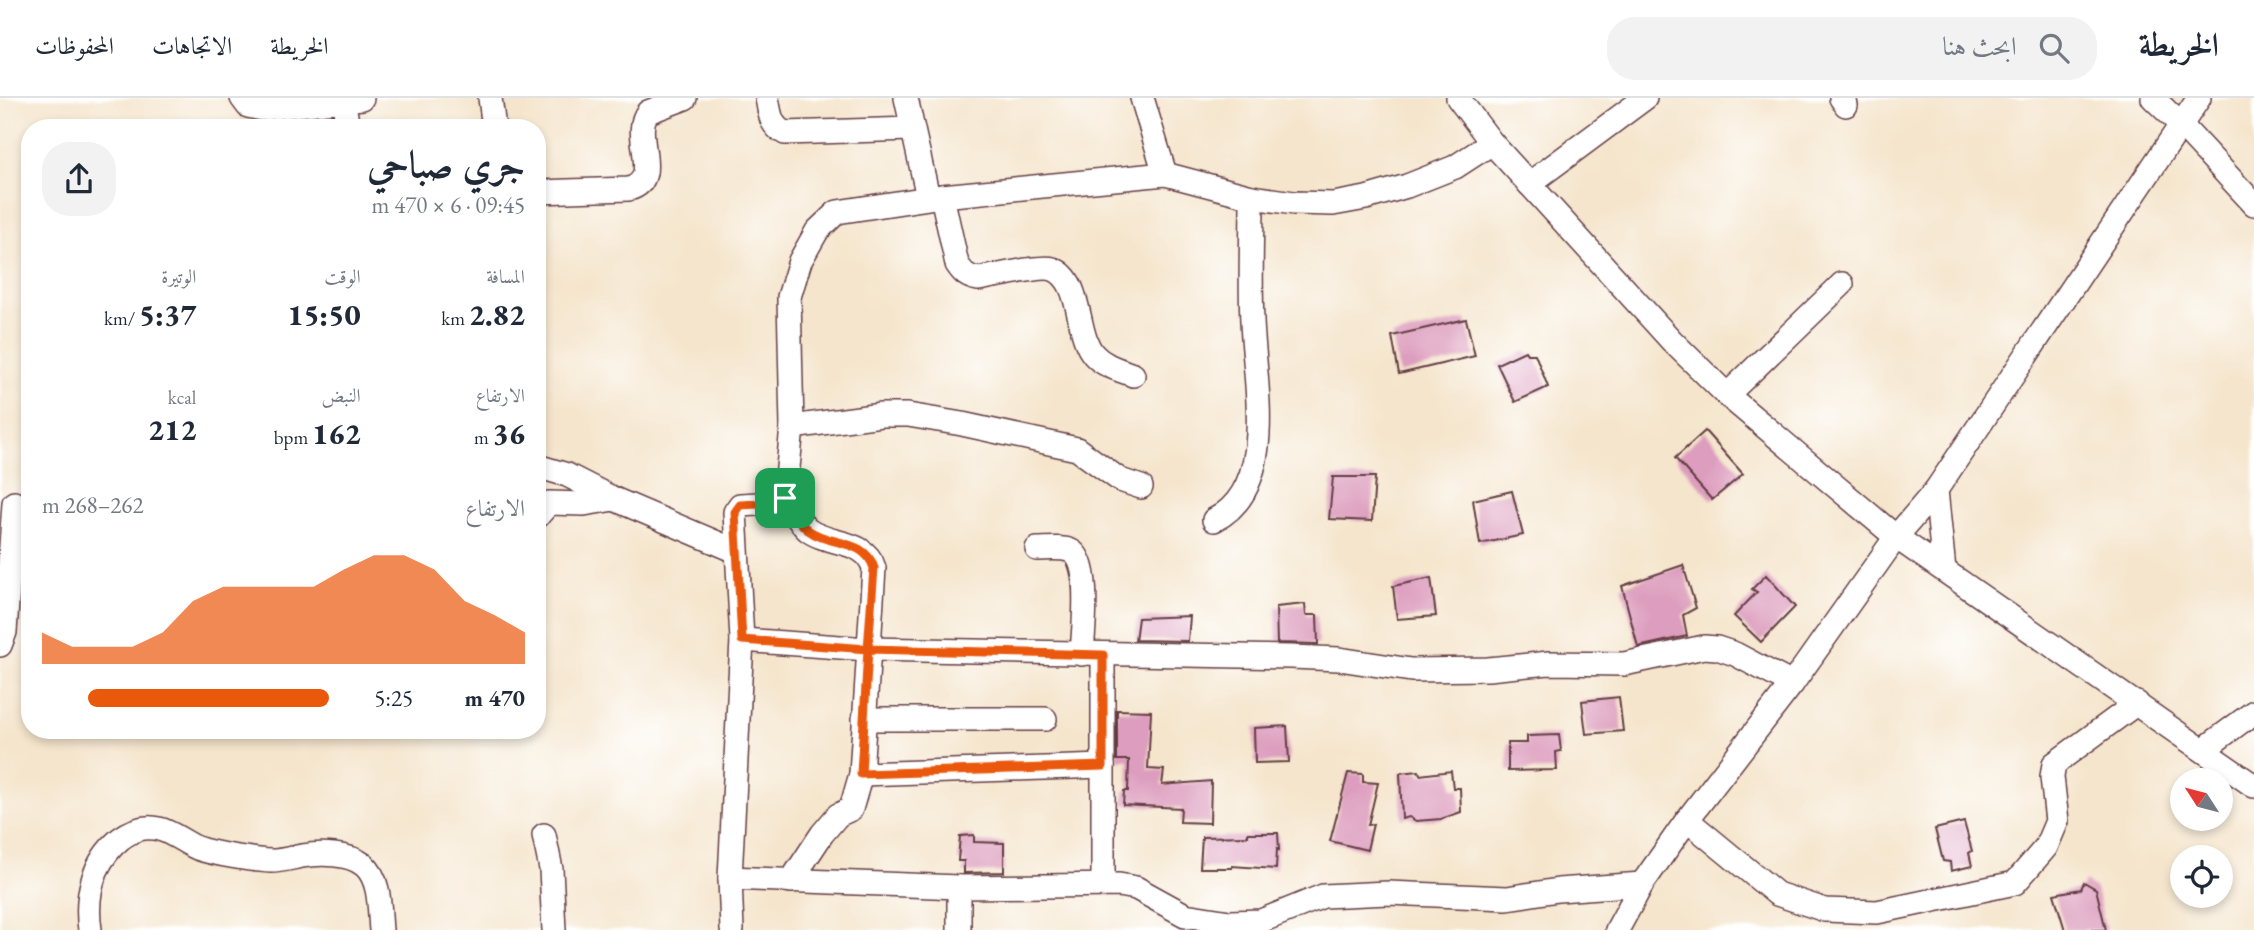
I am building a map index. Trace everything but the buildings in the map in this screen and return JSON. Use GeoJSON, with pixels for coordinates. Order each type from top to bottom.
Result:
{"type":"FeatureCollection","features":[{"type":"Feature","properties":{"kind":"street"},"geometry":{"type":"LineString","coordinates":[[242,98],[248,106],[262,109],[349,99],[348,119]]}},
{"type":"Feature","properties":{"kind":"street"},"geometry":{"type":"LineString","coordinates":[[490,98],[493,119]]}},
{"type":"Feature","properties":{"kind":"street"},"geometry":{"type":"LineString","coordinates":[[546,192],[629,189],[641,184],[645,177],[644,116],[685,98]]}},
{"type":"Feature","properties":{"kind":"street"},"geometry":{"type":"LineString","coordinates":[[767,98],[772,123],[785,134],[912,129]]}},
{"type":"Feature","properties":{"kind":"street"},"geometry":{"type":"LineString","coordinates":[[906,98],[912,129],[957,264],[963,272],[978,279],[1045,268],[1059,273],[1073,291],[1087,345],[1095,356],[1108,366],[1133,375]]}},
{"type":"Feature","properties":{"kind":"street"},"geometry":{"type":"LineString","coordinates":[[1142,98],[1165,174]]}},
{"type":"Feature","properties":{"kind":"street"},"geometry":{"type":"LineString","coordinates":[[1458,98],[1492,143],[1529,184],[1672,341],[1727,395],[1896,537],[2254,786]]}},
{"type":"Feature","properties":{"kind":"street"},"geometry":{"type":"LineString","coordinates":[[1529,184],[1644,98]]}},
{"type":"Feature","properties":{"kind":"street"},"geometry":{"type":"LineString","coordinates":[[2154,98],[2254,204]]}},
{"type":"Feature","properties":{"kind":"street"},"geometry":{"type":"LineString","coordinates":[[1617,930],[1642,884],[1687,820],[1792,684],[1896,537],[1936,490],[2199,98]]}},
{"type":"Feature","properties":{"kind":"street"},"geometry":{"type":"LineString","coordinates":[[791,880],[822,834],[838,816],[851,809],[855,801],[861,774],[874,568],[872,559],[864,550],[808,530],[785,498],[792,427],[789,297],[800,261],[817,231],[837,212],[935,196],[1165,174],[1252,197],[1333,204],[1406,186],[1455,166],[1492,143]]}},
{"type":"Feature","properties":{"kind":"street"},"geometry":{"type":"LineString","coordinates":[[1214,520],[1227,514],[1239,501],[1254,464],[1258,443],[1252,319],[1252,197]]}},
{"type":"Feature","properties":{"kind":"street"},"geometry":{"type":"LineString","coordinates":[[1727,395],[1842,284]]}},
{"type":"Feature","properties":{"kind":"street"},"geometry":{"type":"LineString","coordinates":[[792,427],[881,415],[908,415],[962,424],[1077,449],[1120,481],[1141,487]]}},
{"type":"Feature","properties":{"kind":"street"},"geometry":{"type":"LineString","coordinates":[[546,469],[567,475],[614,499],[736,551]]}},
{"type":"Feature","properties":{"kind":"street"},"geometry":{"type":"LineString","coordinates":[[1936,490],[1944,570]]}},
{"type":"Feature","properties":{"kind":"street"},"geometry":{"type":"LineString","coordinates":[[732,930],[730,878],[742,640],[735,520],[740,505],[776,503],[785,498]]}},
{"type":"Feature","properties":{"kind":"street"},"geometry":{"type":"LineString","coordinates":[[546,506],[549,503],[584,504],[614,499]]}},
{"type":"Feature","properties":{"kind":"street"},"geometry":{"type":"LineString","coordinates":[[0,645],[5,632],[15,502]]}},
{"type":"Feature","properties":{"kind":"street"},"geometry":{"type":"LineString","coordinates":[[1037,549],[1068,550],[1079,558],[1093,654],[1103,766],[1103,885]]}},
{"type":"Feature","properties":{"kind":"street"},"geometry":{"type":"LineString","coordinates":[[742,640],[868,649],[1339,659],[1411,670],[1512,668],[1549,663],[1624,664],[1704,647],[1735,654],[1792,684]]}},
{"type":"Feature","properties":{"kind":"street"},"geometry":{"type":"LineString","coordinates":[[1687,820],[1777,894],[1825,911],[1877,912],[2015,883],[2046,847],[2057,821],[2052,777],[2054,764],[2137,703]]}},
{"type":"Feature","properties":{"kind":"street"},"geometry":{"type":"LineString","coordinates":[[2203,750],[2254,712]]}},
{"type":"Feature","properties":{"kind":"street"},"geometry":{"type":"LineString","coordinates":[[864,719],[1045,719]]}},
{"type":"Feature","properties":{"kind":"street"},"geometry":{"type":"LineString","coordinates":[[861,774],[1103,766]]}},
{"type":"Feature","properties":{"kind":"street"},"geometry":{"type":"LineString","coordinates":[[90,930],[91,882],[95,870],[103,855],[115,844],[129,832],[144,827],[162,829],[199,848],[270,861],[326,855],[343,857],[362,864],[374,876],[381,930]]}},
{"type":"Feature","properties":{"kind":"street"},"geometry":{"type":"LineString","coordinates":[[544,835],[551,869],[554,930]]}},
{"type":"Feature","properties":{"kind":"street"},"geometry":{"type":"LineString","coordinates":[[730,878],[959,887],[1103,885],[1136,888],[1185,915],[1230,926],[1261,920],[1323,896],[1388,893],[1462,894],[1507,898],[1558,890],[1642,884]]}},
{"type":"Feature","properties":{"kind":"street"},"geometry":{"type":"LineString","coordinates":[[959,887],[959,930]]}},
{"type":"Feature","properties":{"kind":"route"},"geometry":{"type":"LineString","coordinates":[[785,498],[776,503],[740,505],[735,512],[742,640],[868,649],[861,774],[1103,766],[1103,655],[868,649],[874,568],[872,559],[864,550],[808,530],[785,498]]}}]}
